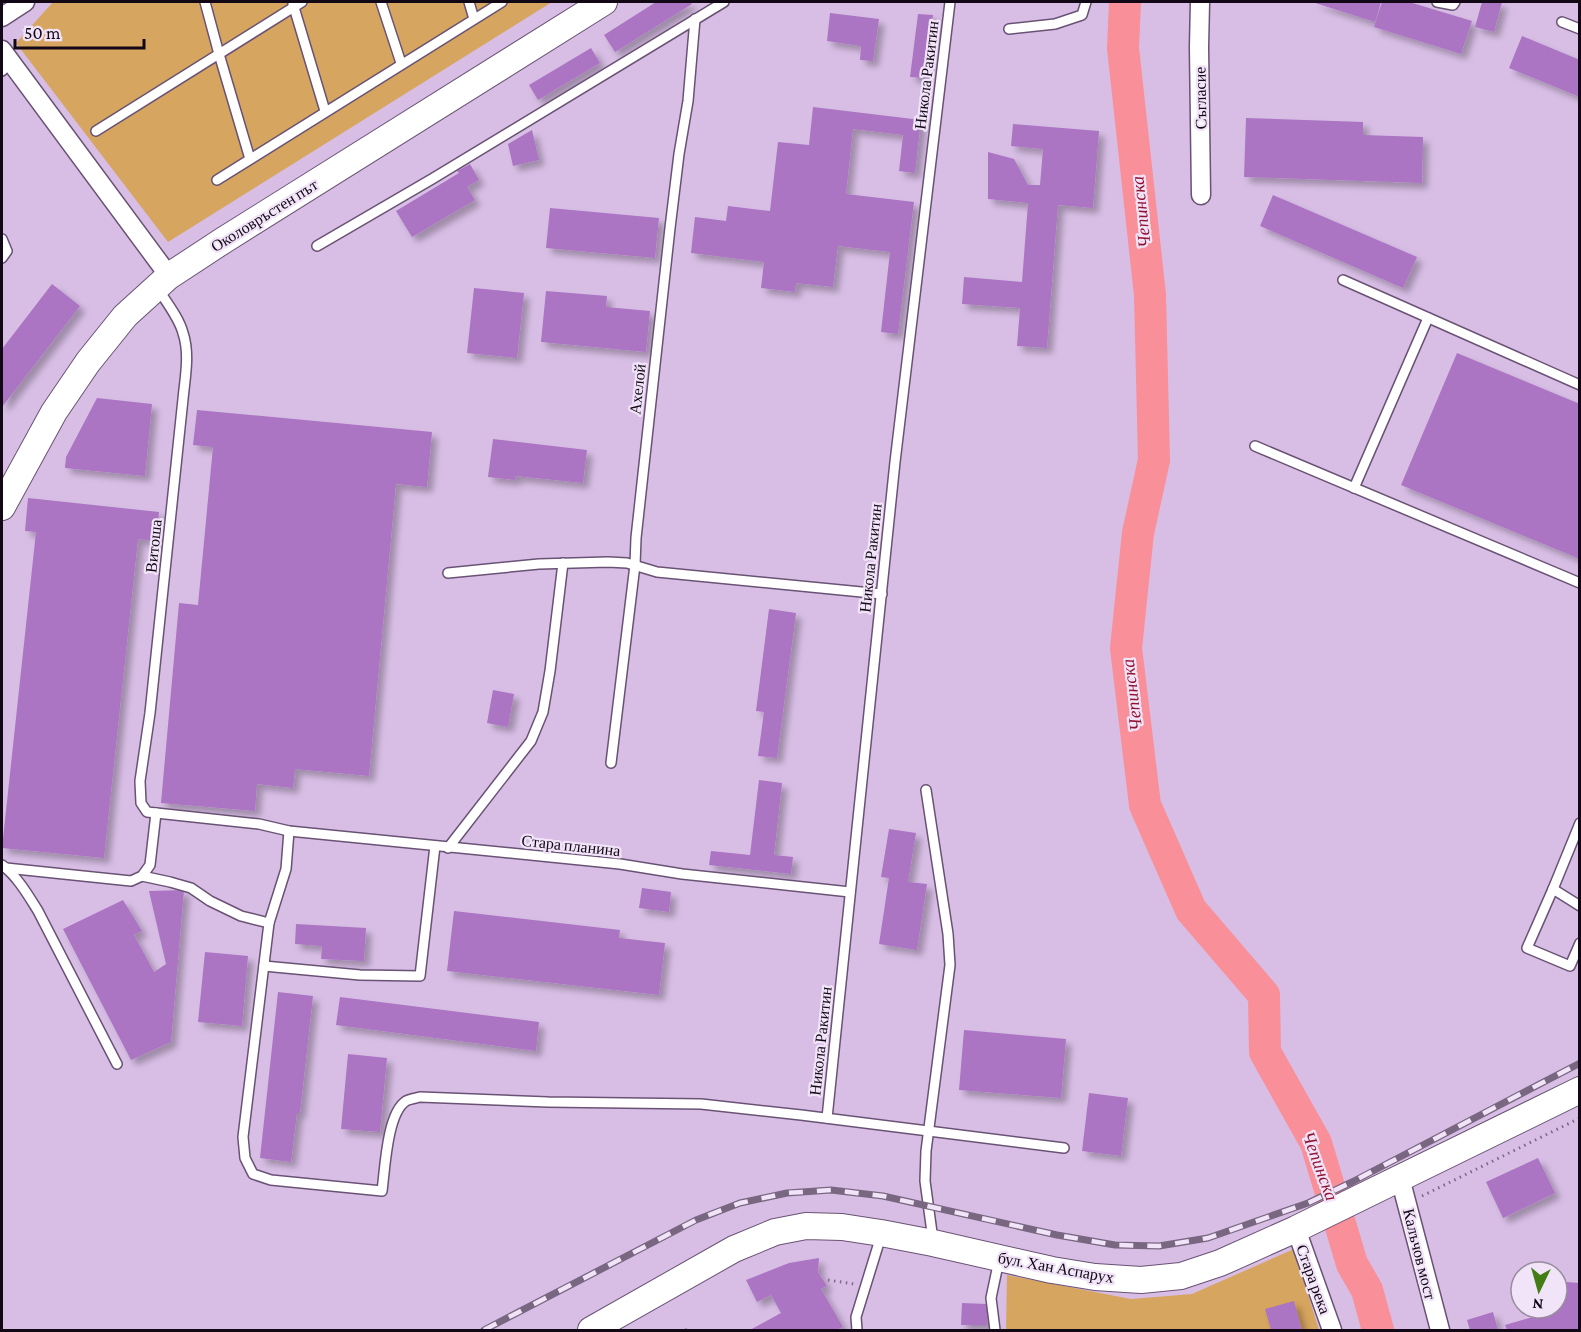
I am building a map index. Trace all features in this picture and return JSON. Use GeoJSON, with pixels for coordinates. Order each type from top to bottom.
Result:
{"type":"FeatureCollection","features":[{"type":"Feature","properties":{"kind":"main road","name":"Околовръстен път"},"geometry":{"type":"LineString","coordinates":[[2,507],[54,412],[88,362],[125,316],[163,281],[224,240],[604,2]]}},
{"type":"Feature","properties":{"kind":"main road","name":"бул. Хан Аспарух"},"geometry":{"type":"LineString","coordinates":[[591,1330],[734,1249],[775,1232],[806,1226],[842,1227],[881,1233],[1052,1270],[1095,1277],[1141,1280],[1180,1276],[1220,1263],[1307,1223],[1580,1090]]}},
{"type":"Feature","properties":{"kind":"street"},"geometry":{"type":"LineString","coordinates":[[2,17],[25,2]]}},
{"type":"Feature","properties":{"kind":"street","name":"Съгласие"},"geometry":{"type":"LineString","coordinates":[[1200,2],[1201,195]]}},
{"type":"Feature","properties":{"kind":"street"},"geometry":{"type":"LineString","coordinates":[[5,61],[163,281]]}},
{"type":"Feature","properties":{"kind":"street","name":"Калъчов мост"},"geometry":{"type":"LineString","coordinates":[[1400,1178],[1440,1330]]}},
{"type":"Feature","properties":{"kind":"street","name":"Стара река"},"geometry":{"type":"LineString","coordinates":[[1307,1223],[1332,1330]]}},
{"type":"Feature","properties":{"kind":"lane"},"geometry":{"type":"LineString","coordinates":[[205,2],[250,159]]}},
{"type":"Feature","properties":{"kind":"lane"},"geometry":{"type":"LineString","coordinates":[[381,2],[401,63]]}},
{"type":"Feature","properties":{"kind":"lane"},"geometry":{"type":"LineString","coordinates":[[469,2],[474,19]]}},
{"type":"Feature","properties":{"kind":"lane"},"geometry":{"type":"LineString","coordinates":[[217,180],[502,2]]}},
{"type":"Feature","properties":{"kind":"lane"},"geometry":{"type":"LineString","coordinates":[[317,246],[724,2]]}},
{"type":"Feature","properties":{"kind":"lane","name":"Никола Ракитин"},"geometry":{"type":"LineString","coordinates":[[827,1118],[897,450],[950,2]]}},
{"type":"Feature","properties":{"kind":"lane"},"geometry":{"type":"LineString","coordinates":[[1009,30],[1055,24],[1082,15],[1086,2]]}},
{"type":"Feature","properties":{"kind":"lane"},"geometry":{"type":"LineString","coordinates":[[1437,2],[1453,5],[1455,2]]}},
{"type":"Feature","properties":{"kind":"lane"},"geometry":{"type":"LineString","coordinates":[[96,131],[296,3],[325,111]]}},
{"type":"Feature","properties":{"kind":"lane","name":"Ахелой"},"geometry":{"type":"LineString","coordinates":[[611,763],[635,565],[637,526],[671,218],[688,101],[695,19]]}},
{"type":"Feature","properties":{"kind":"lane"},"geometry":{"type":"LineString","coordinates":[[1562,22],[1580,29]]}},
{"type":"Feature","properties":{"kind":"lane"},"geometry":{"type":"LineString","coordinates":[[2,239],[7,251],[2,258]]}},
{"type":"Feature","properties":{"kind":"lane"},"geometry":{"type":"LineString","coordinates":[[1343,280],[1580,385]]}},
{"type":"Feature","properties":{"kind":"lane","name":"Витоша"},"geometry":{"type":"LineString","coordinates":[[152,812],[141,803],[140,781],[152,690],[186,355],[183,334],[172,310],[163,281]]}},
{"type":"Feature","properties":{"kind":"lane"},"geometry":{"type":"LineString","coordinates":[[1354,488],[1428,318]]}},
{"type":"Feature","properties":{"kind":"lane"},"geometry":{"type":"LineString","coordinates":[[1255,446],[1580,583]]}},
{"type":"Feature","properties":{"kind":"lane"},"geometry":{"type":"LineString","coordinates":[[448,573],[563,563],[608,562],[627,563],[657,572],[882,594]]}},
{"type":"Feature","properties":{"kind":"lane"},"geometry":{"type":"LineString","coordinates":[[448,848],[531,741],[543,712],[563,563]]}},
{"type":"Feature","properties":{"kind":"lane"},"geometry":{"type":"LineString","coordinates":[[926,790],[948,934],[950,965],[925,1180],[933,1243]]}},
{"type":"Feature","properties":{"kind":"lane"},"geometry":{"type":"LineString","coordinates":[[142,876],[150,865],[152,812]]}},
{"type":"Feature","properties":{"kind":"lane","name":"Стара планина"},"geometry":{"type":"LineString","coordinates":[[152,812],[259,824],[289,831],[620,864],[682,874],[850,892]]}},
{"type":"Feature","properties":{"kind":"lane"},"geometry":{"type":"LineString","coordinates":[[1580,823],[1527,948],[1570,966],[1580,943]]}},
{"type":"Feature","properties":{"kind":"lane"},"geometry":{"type":"LineString","coordinates":[[289,831],[286,869],[269,923],[243,1137],[245,1158],[253,1174],[271,1180],[382,1191],[391,1123],[397,1110],[406,1100],[420,1097],[700,1104],[1064,1149]]}},
{"type":"Feature","properties":{"kind":"lane"},"geometry":{"type":"LineString","coordinates":[[264,966],[360,975],[420,976],[435,846]]}},
{"type":"Feature","properties":{"kind":"lane"},"geometry":{"type":"LineString","coordinates":[[4,866],[117,880],[130,880],[142,876],[170,882],[191,888],[210,901],[241,916],[269,923]]}},
{"type":"Feature","properties":{"kind":"lane"},"geometry":{"type":"LineString","coordinates":[[4,866],[24,889],[38,911],[117,1064]]}},
{"type":"Feature","properties":{"kind":"lane"},"geometry":{"type":"LineString","coordinates":[[1553,889],[1580,906]]}},
{"type":"Feature","properties":{"kind":"lane"},"geometry":{"type":"LineString","coordinates":[[857,1330],[856,1317],[881,1233]]}},
{"type":"Feature","properties":{"kind":"lane"},"geometry":{"type":"LineString","coordinates":[[995,1330],[991,1298],[999,1258]]}},
{"type":"Feature","properties":{"kind":"path"},"geometry":{"type":"LineString","coordinates":[[1407,1203],[1580,1118]]}},
{"type":"Feature","properties":{"kind":"shaded area"},"geometry":{"type":"Polygon","coordinates":[[[53,2],[552,2],[168,242],[16,43],[53,2]]]}},
{"type":"Feature","properties":{"kind":"shaded area"},"geometry":{"type":"Polygon","coordinates":[[[1294,1249],[1319,1330],[1006,1330],[1007,1275],[1131,1299],[1192,1294],[1294,1249]]]}},
{"type":"Feature","properties":{"kind":"building"},"geometry":{"type":"Polygon","coordinates":[[[656,2],[690,2],[692,4],[615,52],[604,35],[656,2]]]}},
{"type":"Feature","properties":{"kind":"building"},"geometry":{"type":"Polygon","coordinates":[[[1312,2],[1381,2],[1375,22],[1312,2]]]}},
{"type":"Feature","properties":{"kind":"building"},"geometry":{"type":"Polygon","coordinates":[[[1382,2],[1409,2],[1472,21],[1461,54],[1374,27],[1382,2]]]}},
{"type":"Feature","properties":{"kind":"building"},"geometry":{"type":"Polygon","coordinates":[[[1482,2],[1502,2],[1494,32],[1475,27],[1482,2]]]}},
{"type":"Feature","properties":{"kind":"building"},"geometry":{"type":"Polygon","coordinates":[[[830,13],[879,19],[873,61],[860,60],[861,46],[827,41],[830,13]]]}},
{"type":"Feature","properties":{"kind":"building"},"geometry":{"type":"Polygon","coordinates":[[[918,14],[933,15],[925,78],[910,77],[918,14]]]}},
{"type":"Feature","properties":{"kind":"building"},"geometry":{"type":"Polygon","coordinates":[[[1522,36],[1580,60],[1580,97],[1509,68],[1522,36]]]}},
{"type":"Feature","properties":{"kind":"building"},"geometry":{"type":"Polygon","coordinates":[[[591,48],[600,63],[538,100],[529,85],[591,48]]]}},
{"type":"Feature","properties":{"kind":"building"},"geometry":{"type":"Polygon","coordinates":[[[813,107],[921,120],[915,173],[899,171],[903,135],[853,129],[846,194],[914,202],[898,334],[881,332],[890,252],[838,246],[833,287],[796,283],[795,292],[761,288],[764,262],[691,253],[695,217],[726,221],[728,206],[770,211],[778,142],[809,145],[813,107]]]}},
{"type":"Feature","properties":{"kind":"building"},"geometry":{"type":"Polygon","coordinates":[[[1246,118],[1363,122],[1363,135],[1423,137],[1422,183],[1244,177],[1246,118]]]}},
{"type":"Feature","properties":{"kind":"building"},"geometry":{"type":"Polygon","coordinates":[[[1013,124],[1099,131],[1093,208],[1058,205],[1047,348],[1017,346],[1020,308],[962,304],[964,277],[1022,282],[1028,203],[988,199],[988,152],[1014,159],[1028,185],[1040,185],[1043,149],[1011,146],[1013,124]]]}},
{"type":"Feature","properties":{"kind":"building"},"geometry":{"type":"Polygon","coordinates":[[[532,130],[539,160],[513,166],[508,144],[532,130]]]}},
{"type":"Feature","properties":{"kind":"building"},"geometry":{"type":"Polygon","coordinates":[[[470,164],[479,180],[467,187],[475,200],[412,237],[396,211],[470,164]]]}},
{"type":"Feature","properties":{"kind":"building"},"geometry":{"type":"Polygon","coordinates":[[[1273,195],[1417,257],[1403,288],[1260,226],[1273,195]]]}},
{"type":"Feature","properties":{"kind":"building"},"geometry":{"type":"Polygon","coordinates":[[[550,208],[659,218],[655,258],[546,248],[550,208]]]}},
{"type":"Feature","properties":{"kind":"building"},"geometry":{"type":"Polygon","coordinates":[[[52,284],[80,306],[2,407],[2,349],[52,284]]]}},
{"type":"Feature","properties":{"kind":"building"},"geometry":{"type":"Polygon","coordinates":[[[474,288],[524,293],[517,358],[467,353],[474,288]]]}},
{"type":"Feature","properties":{"kind":"building"},"geometry":{"type":"Polygon","coordinates":[[[546,291],[607,296],[606,307],[650,311],[646,352],[541,342],[546,291]]]}},
{"type":"Feature","properties":{"kind":"building"},"geometry":{"type":"Polygon","coordinates":[[[1457,353],[1580,404],[1580,559],[1401,485],[1457,353]]]}},
{"type":"Feature","properties":{"kind":"building"},"geometry":{"type":"Polygon","coordinates":[[[97,398],[152,404],[145,476],[65,468],[66,457],[97,398]]]}},
{"type":"Feature","properties":{"kind":"building"},"geometry":{"type":"Polygon","coordinates":[[[197,410],[432,432],[427,487],[396,484],[369,776],[295,769],[293,788],[257,784],[255,811],[161,803],[179,603],[198,605],[213,447],[193,445],[197,410]]]}},
{"type":"Feature","properties":{"kind":"building"},"geometry":{"type":"Polygon","coordinates":[[[493,439],[587,450],[583,483],[516,476],[515,480],[488,477],[493,439]]]}},
{"type":"Feature","properties":{"kind":"building"},"geometry":{"type":"Polygon","coordinates":[[[28,498],[159,512],[156,541],[138,539],[104,858],[2,848],[36,532],[25,531],[28,498]]]}},
{"type":"Feature","properties":{"kind":"building"},"geometry":{"type":"Polygon","coordinates":[[[769,609],[796,613],[777,758],[758,756],[764,712],[756,711],[769,609]]]}},
{"type":"Feature","properties":{"kind":"building"},"geometry":{"type":"Polygon","coordinates":[[[493,690],[514,694],[508,727],[487,723],[493,690]]]}},
{"type":"Feature","properties":{"kind":"building"},"geometry":{"type":"Polygon","coordinates":[[[759,780],[782,783],[774,855],[793,857],[791,874],[709,865],[711,851],[750,855],[759,780]]]}},
{"type":"Feature","properties":{"kind":"building"},"geometry":{"type":"Polygon","coordinates":[[[889,829],[916,833],[908,882],[927,884],[917,950],[879,944],[889,878],[881,877],[889,829]]]}},
{"type":"Feature","properties":{"kind":"building"},"geometry":{"type":"Polygon","coordinates":[[[642,888],[671,892],[669,912],[639,908],[642,888]]]}},
{"type":"Feature","properties":{"kind":"building"},"geometry":{"type":"Polygon","coordinates":[[[184,890],[171,1042],[131,1060],[63,929],[123,900],[142,931],[134,935],[154,972],[166,964],[149,891],[184,890]]]}},
{"type":"Feature","properties":{"kind":"building"},"geometry":{"type":"Polygon","coordinates":[[[454,911],[620,930],[619,938],[665,943],[659,995],[447,971],[454,911]]]}},
{"type":"Feature","properties":{"kind":"building"},"geometry":{"type":"Polygon","coordinates":[[[296,924],[366,928],[364,961],[321,959],[322,946],[295,944],[296,924]]]}},
{"type":"Feature","properties":{"kind":"building"},"geometry":{"type":"Polygon","coordinates":[[[205,952],[248,956],[242,1026],[198,1022],[205,952]]]}},
{"type":"Feature","properties":{"kind":"building"},"geometry":{"type":"Polygon","coordinates":[[[278,992],[313,996],[300,1113],[297,1113],[291,1162],[260,1158],[278,992]]]}},
{"type":"Feature","properties":{"kind":"building"},"geometry":{"type":"Polygon","coordinates":[[[340,997],[539,1022],[536,1051],[336,1025],[340,997]]]}},
{"type":"Feature","properties":{"kind":"building"},"geometry":{"type":"Polygon","coordinates":[[[964,1030],[1066,1039],[1061,1098],[959,1090],[964,1030]]]}},
{"type":"Feature","properties":{"kind":"building"},"geometry":{"type":"Polygon","coordinates":[[[348,1054],[387,1058],[380,1132],[341,1129],[348,1054]]]}},
{"type":"Feature","properties":{"kind":"building"},"geometry":{"type":"Polygon","coordinates":[[[1089,1093],[1128,1098],[1121,1156],[1082,1151],[1089,1093]]]}},
{"type":"Feature","properties":{"kind":"building"},"geometry":{"type":"Polygon","coordinates":[[[1538,1158],[1555,1193],[1503,1218],[1486,1182],[1538,1158]]]}},
{"type":"Feature","properties":{"kind":"building"},"geometry":{"type":"Polygon","coordinates":[[[819,1258],[818,1272],[827,1286],[821,1289],[843,1327],[836,1330],[750,1330],[781,1313],[771,1295],[757,1302],[746,1280],[789,1263],[819,1258]]]}},
{"type":"Feature","properties":{"kind":"building"},"geometry":{"type":"Polygon","coordinates":[[[1569,1282],[1580,1283],[1580,1330],[1507,1330],[1505,1325],[1522,1320],[1569,1320],[1569,1282]]]}},
{"type":"Feature","properties":{"kind":"building"},"geometry":{"type":"Polygon","coordinates":[[[1294,1301],[1302,1330],[1271,1330],[1265,1309],[1294,1301]]]}},
{"type":"Feature","properties":{"kind":"building"},"geometry":{"type":"Polygon","coordinates":[[[962,1303],[987,1304],[987,1325],[961,1325],[962,1303]]]}},
{"type":"Feature","properties":{"kind":"building"},"geometry":{"type":"Polygon","coordinates":[[[1493,1312],[1498,1330],[1470,1330],[1467,1320],[1493,1312]]]}},
{"type":"Feature","properties":{"kind":"waterway","name":"Чепинска"},"geometry":{"type":"LineString","coordinates":[[1125,2],[1123,48],[1150,295],[1154,460],[1138,533],[1126,648],[1145,805],[1191,910],[1264,995],[1265,1052],[1316,1143],[1352,1264],[1367,1290],[1378,1330]]}},
{"type":"Feature","properties":{"kind":"railway"},"geometry":{"type":"LineString","coordinates":[[484,1330],[696,1220],[740,1203],[787,1193],[831,1190],[883,1196],[1057,1235],[1115,1245],[1159,1246],[1208,1238],[1308,1203],[1580,1063]]}}]}
